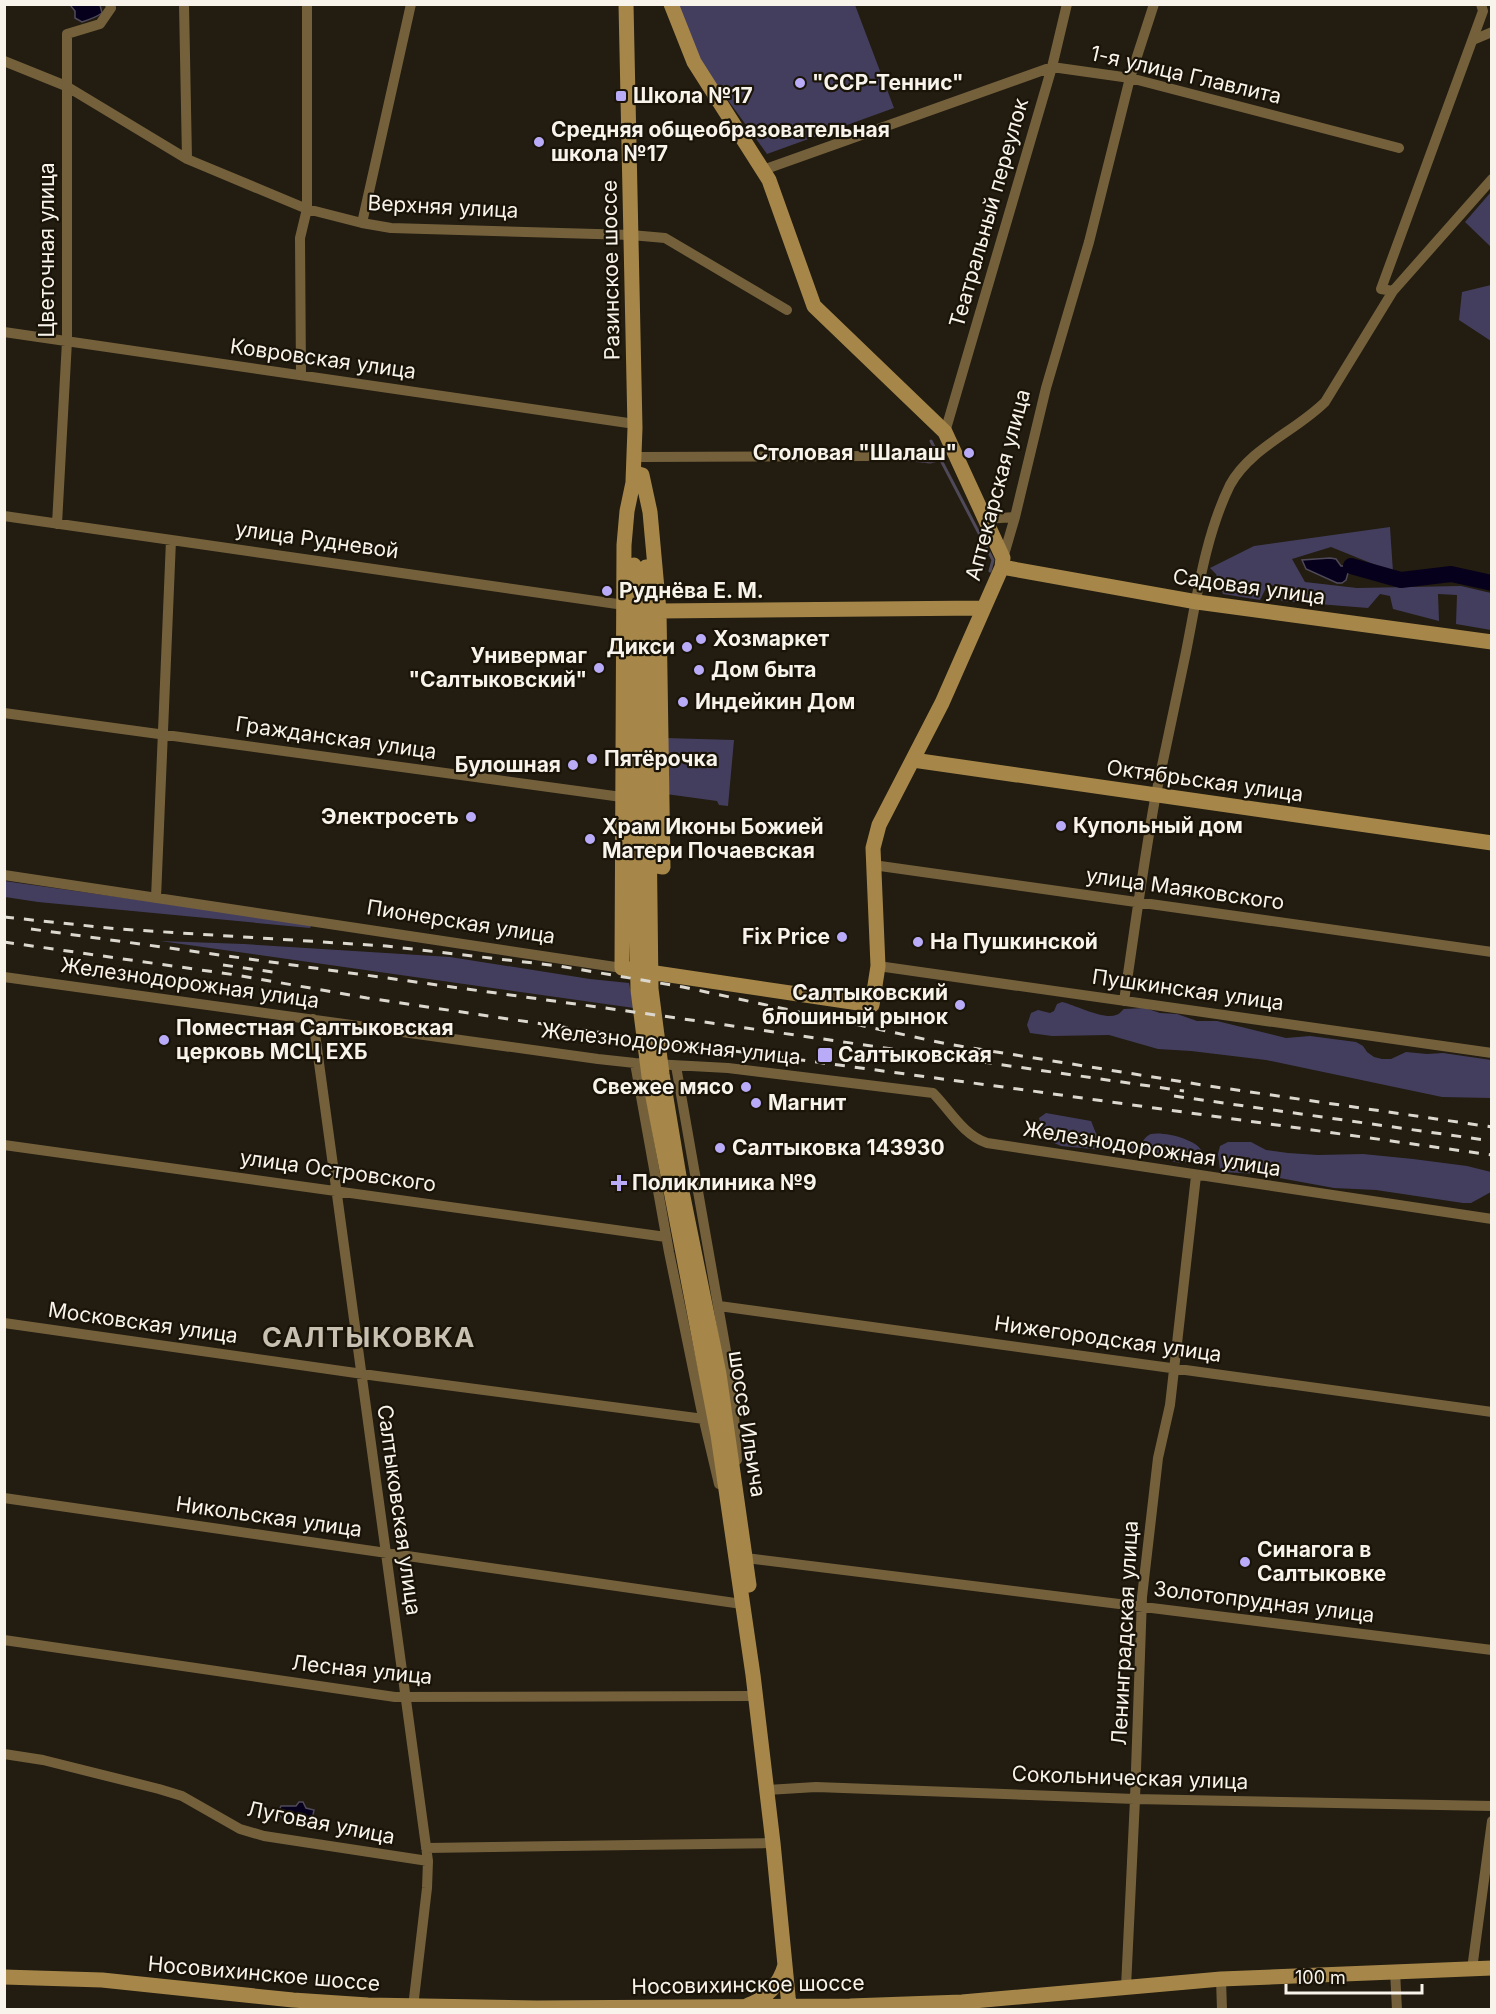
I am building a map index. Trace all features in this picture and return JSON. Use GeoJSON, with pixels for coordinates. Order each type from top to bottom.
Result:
{"type":"FeatureCollection","features":[{"type":"Feature","properties":{"kind":"main road","name":"Разинское шоссе"},"geometry":{"type":"LineString","coordinates":[[626,4],[635,426],[648,650],[642,785],[651,989],[675,1183]]}},
{"type":"Feature","properties":{"kind":"main road"},"geometry":{"type":"LineString","coordinates":[[671,4],[694,62],[769,180],[814,306],[945,432],[1002,562]]}},
{"type":"Feature","properties":{"kind":"main road","name":"Разинское шоссе"},"geometry":{"type":"LineString","coordinates":[[635,426],[641,457],[638,477]]}},
{"type":"Feature","properties":{"kind":"main road"},"geometry":{"type":"LineString","coordinates":[[622,968],[625,534],[627,512],[638,477]]}},
{"type":"Feature","properties":{"kind":"main road"},"geometry":{"type":"LineString","coordinates":[[624,861],[663,867],[659,611],[650,512],[638,477]]}},
{"type":"Feature","properties":{"kind":"main road","name":"Садовая улица"},"geometry":{"type":"LineString","coordinates":[[1002,562],[1197,602],[1491,642]]}},
{"type":"Feature","properties":{"kind":"main road","name":"Аптекарская улица"},"geometry":{"type":"LineString","coordinates":[[878,966],[873,848],[879,825],[942,703],[1002,562]]}},
{"type":"Feature","properties":{"kind":"main road"},"geometry":{"type":"LineString","coordinates":[[659,611],[983,608]]}},
{"type":"Feature","properties":{"kind":"main road","name":"Октябрьская улица"},"geometry":{"type":"LineString","coordinates":[[913,760],[1491,843]]}},
{"type":"Feature","properties":{"kind":"main road"},"geometry":{"type":"LineString","coordinates":[[623,900],[629,921],[640,941],[644,971]]}},
{"type":"Feature","properties":{"kind":"main road","name":"Пионерская улица"},"geometry":{"type":"LineString","coordinates":[[622,968],[872,1005],[878,966]]}},
{"type":"Feature","properties":{"kind":"main road","name":"шоссе Ильича"},"geometry":{"type":"LineString","coordinates":[[675,1183],[719,1374],[739,1510],[736,1535],[746,1558],[753,1622],[753,1675]]}},
{"type":"Feature","properties":{"kind":"main road","name":"шоссе Ильича"},"geometry":{"type":"LineString","coordinates":[[675,1183],[736,1535],[742,1604],[773,1843],[789,2006]]}},
{"type":"Feature","properties":{"kind":"main road"},"geometry":{"type":"LineString","coordinates":[[739,2008],[767,1994],[780,1978],[786,1962]]}},
{"type":"Feature","properties":{"kind":"main road","name":"Носовихинское шоссе"},"geometry":{"type":"LineString","coordinates":[[4,1977],[102,1980],[293,2000],[413,2007],[739,2008],[962,2002],[1221,1979],[1491,1968]]}},
{"type":"Feature","properties":{"kind":"street","name":"Цветочная улица"},"geometry":{"type":"LineString","coordinates":[[57,524],[67,341],[67,34],[100,24],[111,8],[110,4]]}},
{"type":"Feature","properties":{"kind":"street"},"geometry":{"type":"LineString","coordinates":[[184,4],[187,159]]}},
{"type":"Feature","properties":{"kind":"street"},"geometry":{"type":"LineString","coordinates":[[301,375],[300,238],[307,209],[307,4]]}},
{"type":"Feature","properties":{"kind":"street"},"geometry":{"type":"LineString","coordinates":[[362,224],[411,4]]}},
{"type":"Feature","properties":{"kind":"street","name":"Театральный переулок"},"geometry":{"type":"LineString","coordinates":[[945,432],[1052,67],[1067,4]]}},
{"type":"Feature","properties":{"kind":"street","name":"Аптекарская улица"},"geometry":{"type":"LineString","coordinates":[[1002,562],[1046,388],[1089,242],[1130,78],[1154,4]]}},
{"type":"Feature","properties":{"kind":"street"},"geometry":{"type":"LineString","coordinates":[[1393,291],[1381,289],[1473,40],[1483,11],[1481,4]]}},
{"type":"Feature","properties":{"kind":"street"},"geometry":{"type":"LineString","coordinates":[[1473,40],[1491,32]]}},
{"type":"Feature","properties":{"kind":"street","name":"Верхняя улица"},"geometry":{"type":"LineString","coordinates":[[4,61],[66,86],[187,159],[307,209],[362,224],[391,228],[665,238],[787,310]]}},
{"type":"Feature","properties":{"kind":"street","name":"1-я улица Главлита"},"geometry":{"type":"LineString","coordinates":[[763,170],[1052,67],[1130,78],[1399,148]]}},
{"type":"Feature","properties":{"kind":"street"},"geometry":{"type":"LineString","coordinates":[[1124,1001],[1156,795],[1212,533],[1230,485],[1242,468],[1258,453],[1313,413],[1324,402],[1393,291],[1491,178]]}},
{"type":"Feature","properties":{"kind":"street","name":"Ковровская улица"},"geometry":{"type":"LineString","coordinates":[[4,332],[635,426]]}},
{"type":"Feature","properties":{"kind":"street"},"geometry":{"type":"LineString","coordinates":[[641,457],[868,456]]}},
{"type":"Feature","properties":{"kind":"street","name":"улица Рудневой"},"geometry":{"type":"LineString","coordinates":[[4,516],[624,605]]}},
{"type":"Feature","properties":{"kind":"street"},"geometry":{"type":"LineString","coordinates":[[985,519],[1015,517]]}},
{"type":"Feature","properties":{"kind":"street"},"geometry":{"type":"LineString","coordinates":[[156,898],[171,540]]}},
{"type":"Feature","properties":{"kind":"street","name":"Гражданская улица"},"geometry":{"type":"LineString","coordinates":[[4,713],[663,802]]}},
{"type":"Feature","properties":{"kind":"street","name":"улица Маяковского"},"geometry":{"type":"LineString","coordinates":[[873,865],[1491,952]]}},
{"type":"Feature","properties":{"kind":"street","name":"Пионерская улица"},"geometry":{"type":"LineString","coordinates":[[4,875],[622,968]]}},
{"type":"Feature","properties":{"kind":"street","name":"Пушкинская улица"},"geometry":{"type":"LineString","coordinates":[[878,966],[1491,1053]]}},
{"type":"Feature","properties":{"kind":"street","name":"Железнодорожная улица"},"geometry":{"type":"LineString","coordinates":[[4,977],[635,1063],[728,1068],[933,1093],[969,1134],[987,1143],[1491,1219]]}},
{"type":"Feature","properties":{"kind":"street","name":"Салтыковская улица"},"geometry":{"type":"LineString","coordinates":[[313,1019],[428,1861],[413,2007]]}},
{"type":"Feature","properties":{"kind":"street"},"geometry":{"type":"LineString","coordinates":[[635,1063],[666,1237],[704,1419],[736,1535]]}},
{"type":"Feature","properties":{"kind":"street"},"geometry":{"type":"LineString","coordinates":[[676,1066],[732,1385],[739,1510]]}},
{"type":"Feature","properties":{"kind":"street"},"geometry":{"type":"LineString","coordinates":[[644,1113],[644,1107],[649,1098],[658,1092],[674,1095],[683,1105]]}},
{"type":"Feature","properties":{"kind":"street","name":"улица Островского"},"geometry":{"type":"LineString","coordinates":[[4,1145],[666,1237]]}},
{"type":"Feature","properties":{"kind":"street","name":"Ленинградская улица"},"geometry":{"type":"LineString","coordinates":[[1126,1987],[1142,1607],[1158,1458],[1170,1405],[1175,1367],[1196,1176]]}},
{"type":"Feature","properties":{"kind":"street","name":"Нижегородская улица"},"geometry":{"type":"LineString","coordinates":[[719,1306],[1491,1412]]}},
{"type":"Feature","properties":{"kind":"street","name":"Московская улица"},"geometry":{"type":"LineString","coordinates":[[4,1323],[704,1419]]}},
{"type":"Feature","properties":{"kind":"street","name":"Никольская улица"},"geometry":{"type":"LineString","coordinates":[[4,1498],[742,1604]]}},
{"type":"Feature","properties":{"kind":"street","name":"Золотопрудная улица"},"geometry":{"type":"LineString","coordinates":[[746,1558],[1491,1650]]}},
{"type":"Feature","properties":{"kind":"street","name":"Лесная улица"},"geometry":{"type":"LineString","coordinates":[[4,1640],[405,1698],[755,1696]]}},
{"type":"Feature","properties":{"kind":"street","name":"Луговая улица"},"geometry":{"type":"LineString","coordinates":[[4,1754],[43,1760],[182,1796],[240,1829],[264,1836],[428,1861]]}},
{"type":"Feature","properties":{"kind":"street","name":"Сокольническая улица"},"geometry":{"type":"LineString","coordinates":[[767,1790],[816,1787],[1135,1799],[1491,1806]]}},
{"type":"Feature","properties":{"kind":"street"},"geometry":{"type":"LineString","coordinates":[[1472,1969],[1491,1821]]}},
{"type":"Feature","properties":{"kind":"street"},"geometry":{"type":"LineString","coordinates":[[426,1848],[773,1843]]}},
{"type":"Feature","properties":{"kind":"street"},"geometry":{"type":"LineString","coordinates":[[1395,1971],[1397,2010]]}},
{"type":"Feature","properties":{"kind":"street"},"geometry":{"type":"LineString","coordinates":[[1221,1979],[1222,2010]]}},
{"type":"Feature","properties":{"kind":"shaded area"},"geometry":{"type":"Polygon","coordinates":[[[70,5],[100,5],[102,13],[82,22],[75,18],[75,11],[70,5]]]}},
{"type":"Feature","properties":{"kind":"shaded area","name":"\"ССР-Теннис\""},"geometry":{"type":"Polygon","coordinates":[[[679,5],[855,5],[894,108],[767,154],[698,59],[679,5]]]}},
{"type":"Feature","properties":{"kind":"shaded area"},"geometry":{"type":"Polygon","coordinates":[[[1491,192],[1491,247],[1465,222],[1491,192]]]}},
{"type":"Feature","properties":{"kind":"shaded area"},"geometry":{"type":"Polygon","coordinates":[[[1492,285],[1491,341],[1459,320],[1462,292],[1492,285]]]}},
{"type":"Feature","properties":{"kind":"shaded area"},"geometry":{"type":"Polygon","coordinates":[[[1390,527],[1393,572],[1331,547],[1292,559],[1305,582],[1357,588],[1461,586],[1491,593],[1491,630],[1456,624],[1457,595],[1438,594],[1439,621],[1393,609],[1390,596],[1380,594],[1368,608],[1281,601],[1284,590],[1268,584],[1260,600],[1223,594],[1216,574],[1210,568],[1254,546],[1390,527]]]}},
{"type":"Feature","properties":{"kind":"shaded area"},"geometry":{"type":"Polygon","coordinates":[[[1336,559],[1341,566],[1351,566],[1355,573],[1348,573],[1346,580],[1337,583],[1306,569],[1302,560],[1336,559]]]}},
{"type":"Feature","properties":{"kind":"shaded area"},"geometry":{"type":"Polygon","coordinates":[[[665,738],[734,740],[728,806],[719,805],[717,801],[666,794],[665,738]]]}},
{"type":"Feature","properties":{"kind":"shaded area"},"geometry":{"type":"Polygon","coordinates":[[[4,881],[312,924],[310,928],[38,902],[5,897],[4,881]]]}},
{"type":"Feature","properties":{"kind":"shaded area"},"geometry":{"type":"Polygon","coordinates":[[[160,941],[450,957],[629,983],[634,1008],[160,941]]]}},
{"type":"Feature","properties":{"kind":"shaded area"},"geometry":{"type":"Polygon","coordinates":[[[1062,1002],[1104,1016],[1116,1015],[1124,1009],[1145,1008],[1160,1013],[1177,1014],[1197,1021],[1217,1021],[1286,1038],[1310,1036],[1356,1042],[1374,1057],[1382,1059],[1391,1059],[1406,1052],[1443,1053],[1491,1060],[1491,1098],[1442,1097],[1266,1060],[1158,1049],[1109,1035],[1052,1036],[1030,1033],[1027,1025],[1031,1013],[1038,1010],[1050,1013],[1054,1011],[1057,1004],[1062,1002]]]}},
{"type":"Feature","properties":{"kind":"shaded area"},"geometry":{"type":"Polygon","coordinates":[[[1046,1113],[1091,1121],[1100,1138],[1129,1146],[1141,1143],[1151,1134],[1173,1135],[1197,1145],[1202,1150],[1203,1156],[1197,1161],[1179,1163],[1144,1154],[1061,1146],[1045,1139],[1043,1135],[1039,1118],[1046,1113]]]}},
{"type":"Feature","properties":{"kind":"shaded area"},"geometry":{"type":"Polygon","coordinates":[[[1228,1142],[1251,1142],[1266,1150],[1288,1153],[1363,1154],[1467,1166],[1491,1172],[1491,1192],[1471,1203],[1463,1203],[1376,1190],[1334,1188],[1257,1174],[1224,1172],[1220,1170],[1218,1154],[1220,1146],[1228,1142]]]}},
{"type":"Feature","properties":{"kind":"shaded area"},"geometry":{"type":"Polygon","coordinates":[[[299,1802],[303,1802],[306,1808],[314,1810],[311,1825],[282,1818],[278,1813],[281,1806],[296,1806],[299,1802]]]}},
{"type":"Feature","properties":{"kind":"waterway"},"geometry":{"type":"LineString","coordinates":[[931,441],[993,560],[990,571]]}},
{"type":"Feature","properties":{"kind":"waterway"},"geometry":{"type":"LineString","coordinates":[[886,457],[930,462],[942,459]]}},
{"type":"Feature","properties":{"kind":"waterway"},"geometry":{"type":"LineString","coordinates":[[1351,566],[1401,580],[1451,574],[1492,583]]}},
{"type":"Feature","properties":{"kind":"railway"},"geometry":{"type":"LineString","coordinates":[[4,917],[118,929],[386,946],[559,966],[683,987],[947,1044],[1209,1086],[1492,1127]]}},
{"type":"Feature","properties":{"kind":"railway"},"geometry":{"type":"LineString","coordinates":[[31,929],[1184,1091]]}},
{"type":"Feature","properties":{"kind":"railway"},"geometry":{"type":"LineString","coordinates":[[4,942],[236,975],[367,998],[637,1038],[1492,1155]]}},
{"type":"Feature","properties":{"kind":"railway"},"geometry":{"type":"LineString","coordinates":[[223,965],[273,972]]}},
{"type":"Feature","properties":{"kind":"railway"},"geometry":{"type":"LineString","coordinates":[[1174,1096],[1492,1141]]}},
{"type":"Feature","properties":{"kind":"place","name":"\"ССР-Теннис\""},"geometry":{"type":"Point","coordinates":[800,83]}},
{"type":"Feature","properties":{"kind":"place","name":"Школа №17"},"geometry":{"type":"Point","coordinates":[621,96]}},
{"type":"Feature","properties":{"kind":"place","name":"Средняя общеобразовательная школа №17"},"geometry":{"type":"Point","coordinates":[539,142]}},
{"type":"Feature","properties":{"kind":"place","name":"Столовая \"Шалаш\""},"geometry":{"type":"Point","coordinates":[969,453]}},
{"type":"Feature","properties":{"kind":"place","name":"Руднёва Е. М."},"geometry":{"type":"Point","coordinates":[607,591]}},
{"type":"Feature","properties":{"kind":"place","name":"Хозмаркет"},"geometry":{"type":"Point","coordinates":[701,639]}},
{"type":"Feature","properties":{"kind":"place","name":"Дикси"},"geometry":{"type":"Point","coordinates":[687,647]}},
{"type":"Feature","properties":{"kind":"place","name":"Универмаг \"Салтыковский\""},"geometry":{"type":"Point","coordinates":[599,668]}},
{"type":"Feature","properties":{"kind":"place","name":"Дом быта"},"geometry":{"type":"Point","coordinates":[699,670]}},
{"type":"Feature","properties":{"kind":"place","name":"Индейкин Дом"},"geometry":{"type":"Point","coordinates":[683,702]}},
{"type":"Feature","properties":{"kind":"place","name":"Пятёрочка"},"geometry":{"type":"Point","coordinates":[592,759]}},
{"type":"Feature","properties":{"kind":"place","name":"Булошная"},"geometry":{"type":"Point","coordinates":[573,765]}},
{"type":"Feature","properties":{"kind":"place","name":"Электросеть"},"geometry":{"type":"Point","coordinates":[471,817]}},
{"type":"Feature","properties":{"kind":"place","name":"Купольный дом"},"geometry":{"type":"Point","coordinates":[1061,826]}},
{"type":"Feature","properties":{"kind":"place","name":"Храм Иконы Божией Матери Почаевская"},"geometry":{"type":"Point","coordinates":[590,839]}},
{"type":"Feature","properties":{"kind":"place","name":"Fix Price"},"geometry":{"type":"Point","coordinates":[842,937]}},
{"type":"Feature","properties":{"kind":"place","name":"На Пушкинской"},"geometry":{"type":"Point","coordinates":[918,942]}},
{"type":"Feature","properties":{"kind":"place","name":"Салтыковский блошиный рынок"},"geometry":{"type":"Point","coordinates":[960,1005]}},
{"type":"Feature","properties":{"kind":"place","name":"Поместная Салтыковская церковь МСЦ ЕХБ"},"geometry":{"type":"Point","coordinates":[164,1040]}},
{"type":"Feature","properties":{"kind":"place","name":"Салтыковская"},"geometry":{"type":"Point","coordinates":[825,1055]}},
{"type":"Feature","properties":{"kind":"place","name":"Свежее мясо"},"geometry":{"type":"Point","coordinates":[746,1087]}},
{"type":"Feature","properties":{"kind":"place","name":"Магнит"},"geometry":{"type":"Point","coordinates":[756,1103]}},
{"type":"Feature","properties":{"kind":"place","name":"Салтыковка 143930"},"geometry":{"type":"Point","coordinates":[720,1148]}},
{"type":"Feature","properties":{"kind":"place","name":"Поликлиника №9"},"geometry":{"type":"Point","coordinates":[619,1183]}},
{"type":"Feature","properties":{"kind":"place","name":"Синагога в Салтыковке"},"geometry":{"type":"Point","coordinates":[1245,1562]}},
{"type":"Feature","properties":{"kind":"district","name":"САЛТЫКОВКА"},"geometry":{"type":"Point","coordinates":[369,1338]}}]}
